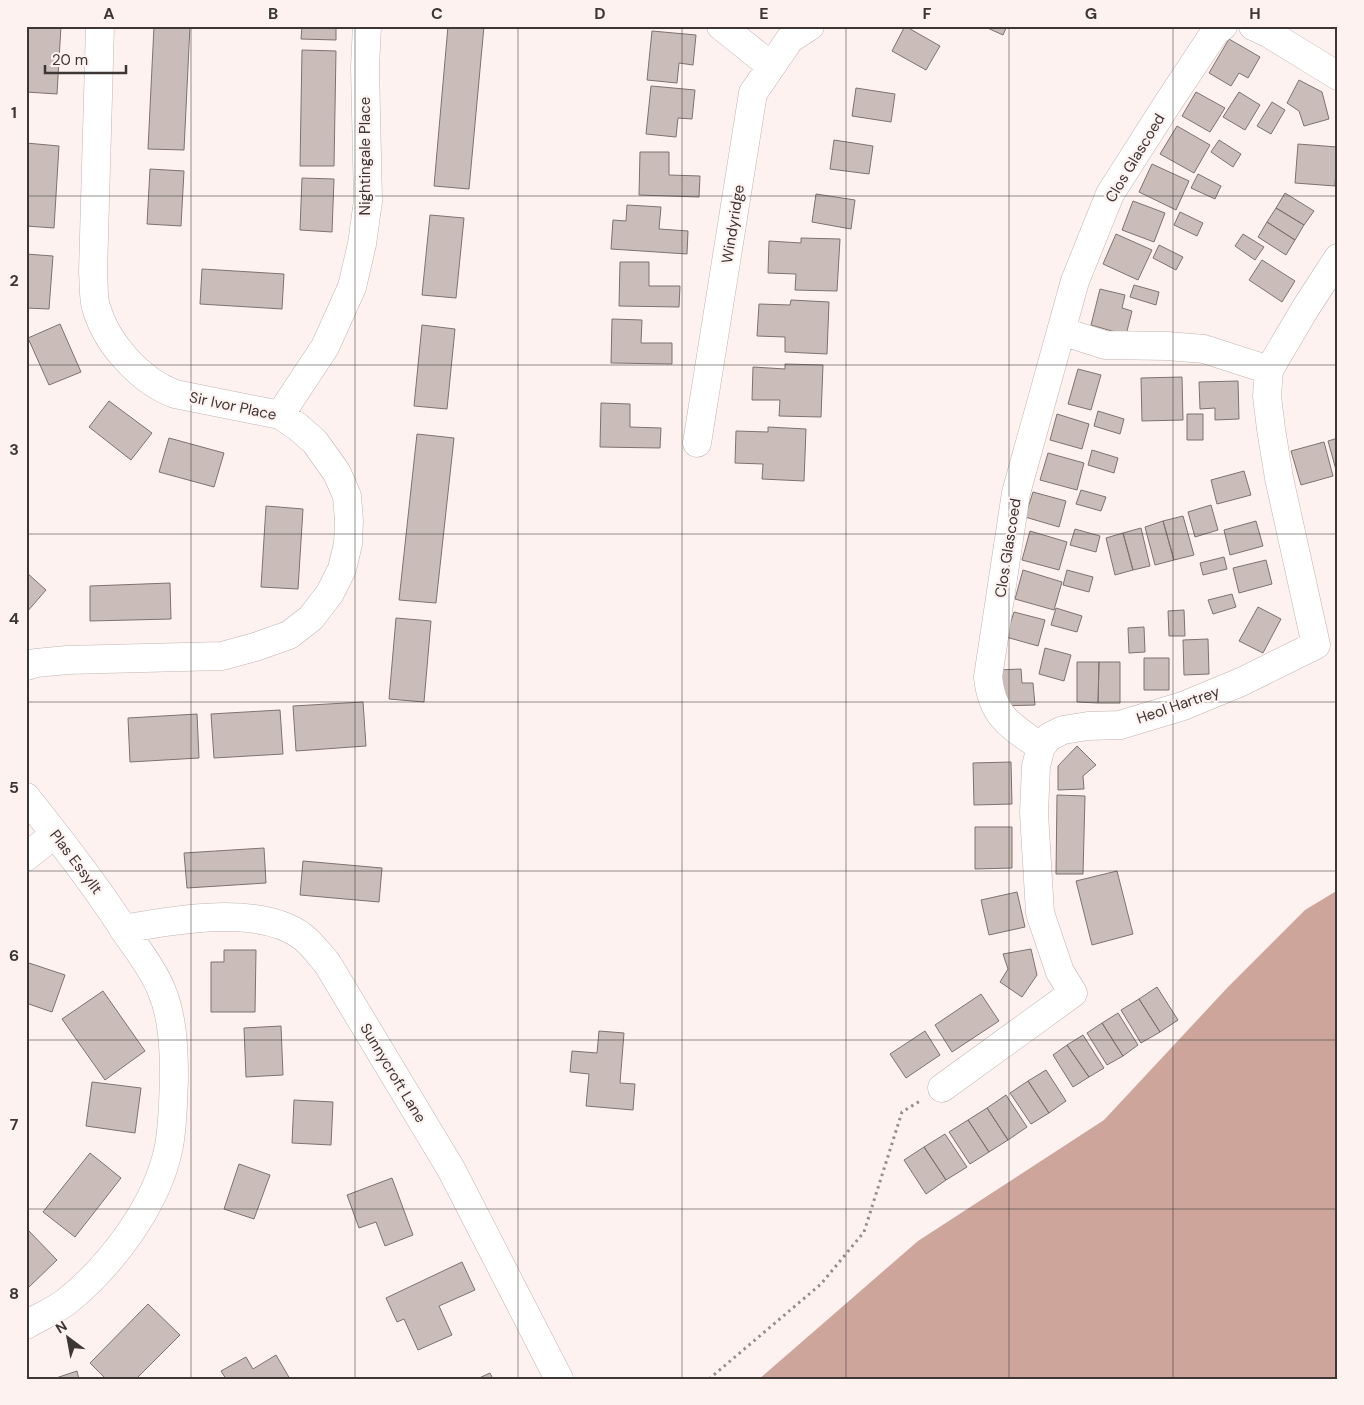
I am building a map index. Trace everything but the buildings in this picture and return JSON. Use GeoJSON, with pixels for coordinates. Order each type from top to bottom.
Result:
{"type":"FeatureCollection","features":[{"type":"Feature","properties":{"kind":"street","name":"Sir Ivor Place"},"geometry":{"type":"LineString","coordinates":[[26,666],[36,663],[67,660],[222,656],[289,635],[312,618],[330,592],[342,569],[348,544],[347,496],[337,473],[315,442],[280,415],[175,394],[162,389],[122,356],[108,334],[96,307],[93,272],[100,26]]}},
{"type":"Feature","properties":{"kind":"street","name":"Nightingale Place"},"geometry":{"type":"LineString","coordinates":[[280,415],[325,347],[352,287],[362,244],[368,201],[365,67],[368,26]]}},
{"type":"Feature","properties":{"kind":"street"},"geometry":{"type":"LineString","coordinates":[[721,26],[772,66]]}},
{"type":"Feature","properties":{"kind":"street","name":"Windyridge"},"geometry":{"type":"LineString","coordinates":[[697,443],[753,93],[790,39],[810,26]]}},
{"type":"Feature","properties":{"kind":"street","name":"Clos Glascoed"},"geometry":{"type":"LineString","coordinates":[[1042,747],[1009,725],[999,714],[992,701],[988,677],[1016,493],[1076,281],[1110,194],[1215,32],[1223,26]]}},
{"type":"Feature","properties":{"kind":"street"},"geometry":{"type":"LineString","coordinates":[[1253,26],[1268,33],[1338,76]]}},
{"type":"Feature","properties":{"kind":"street","name":"Heol Hartrey"},"geometry":{"type":"LineString","coordinates":[[1042,747],[1049,737],[1063,730],[1120,724],[1183,706],[1241,682],[1316,645],[1279,478],[1270,429],[1267,396],[1269,370],[1338,258]]}},
{"type":"Feature","properties":{"kind":"street"},"geometry":{"type":"LineString","coordinates":[[1061,331],[1105,345],[1167,346],[1204,350],[1269,370]]}},
{"type":"Feature","properties":{"kind":"street"},"geometry":{"type":"LineString","coordinates":[[942,1088],[1074,993],[1060,972],[1040,913],[1034,813],[1036,766],[1042,747]]}},
{"type":"Feature","properties":{"kind":"street","name":"Plas Essyllt"},"geometry":{"type":"LineString","coordinates":[[26,797],[107,903],[146,962],[161,990],[172,1028],[173,1114],[168,1148],[157,1182],[140,1217],[116,1250],[91,1278],[65,1302],[26,1325]]}},
{"type":"Feature","properties":{"kind":"street"},"geometry":{"type":"LineString","coordinates":[[26,857],[55,834]]}},
{"type":"Feature","properties":{"kind":"street","name":"Sunnycroft Lane"},"geometry":{"type":"LineString","coordinates":[[123,929],[169,921],[258,919],[278,924],[291,930],[303,937],[316,949],[337,980],[451,1169],[560,1379]]}},
{"type":"Feature","properties":{"kind":"path"},"geometry":{"type":"LineString","coordinates":[[709,1379],[821,1284],[864,1232],[902,1112],[942,1088]]}},
{"type":"Feature","properties":{"kind":"shaded area"},"geometry":{"type":"Polygon","coordinates":[[[1338,890],[1338,1379],[759,1379],[918,1241],[1104,1120],[1228,987],[1305,910],[1338,890]]]}}]}
